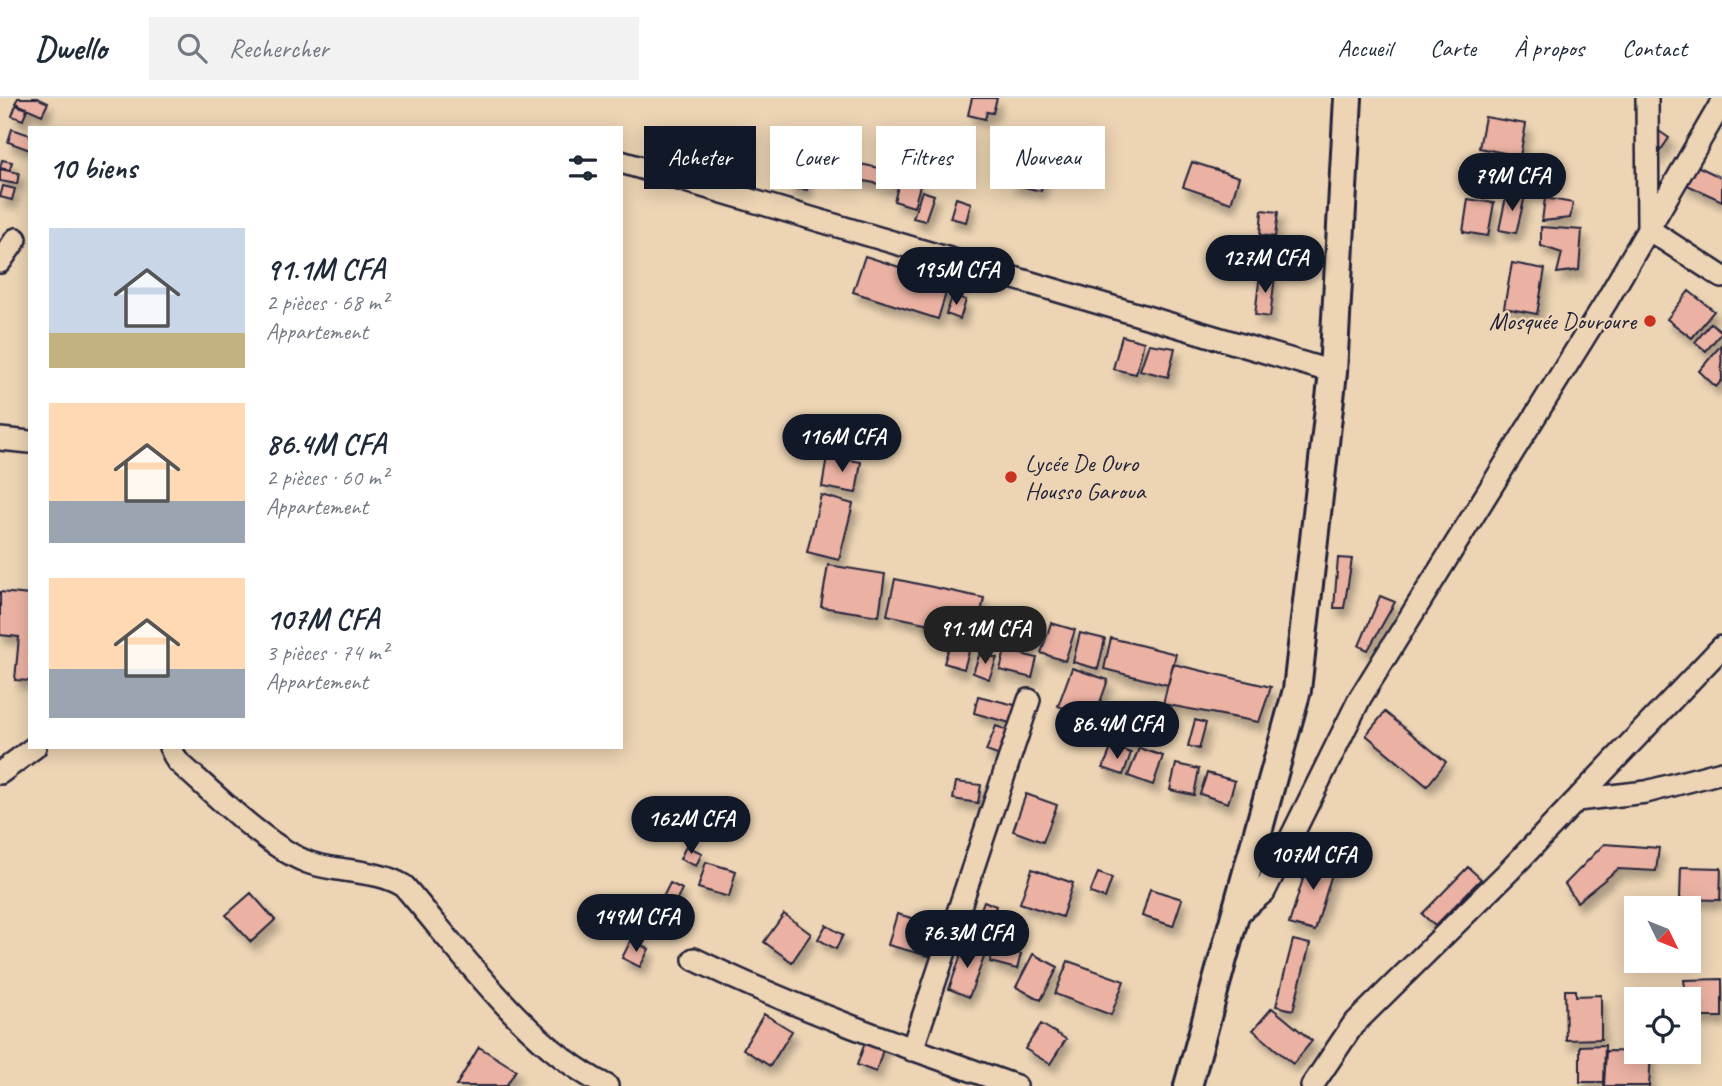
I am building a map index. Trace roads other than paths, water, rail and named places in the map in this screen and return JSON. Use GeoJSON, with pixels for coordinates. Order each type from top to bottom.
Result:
{"type":"FeatureCollection","features":[{"type":"Feature","properties":{"kind":"street"},"geometry":{"type":"LineString","coordinates":[[1188,1086],[1297,690],[1333,372],[1348,98]]}},
{"type":"Feature","properties":{"kind":"street"},"geometry":{"type":"LineString","coordinates":[[1647,98],[1648,229]]}},
{"type":"Feature","properties":{"kind":"street"},"geometry":{"type":"LineString","coordinates":[[1236,915],[1264,892],[1360,698],[1430,588],[1722,102]]}},
{"type":"Feature","properties":{"kind":"street"},"geometry":{"type":"LineString","coordinates":[[623,163],[1333,372]]}},
{"type":"Feature","properties":{"kind":"street"},"geometry":{"type":"LineString","coordinates":[[1648,229],[1722,277]]}},
{"type":"Feature","properties":{"kind":"street"},"geometry":{"type":"LineString","coordinates":[[0,262],[16,239]]}},
{"type":"Feature","properties":{"kind":"street"},"geometry":{"type":"LineString","coordinates":[[0,439],[28,442]]}},
{"type":"Feature","properties":{"kind":"street"},"geometry":{"type":"LineString","coordinates":[[1312,1086],[1353,1025],[1577,800],[1722,648]]}},
{"type":"Feature","properties":{"kind":"street"},"geometry":{"type":"LineString","coordinates":[[912,1050],[1029,700]]}},
{"type":"Feature","properties":{"kind":"street"},"geometry":{"type":"LineString","coordinates":[[0,773],[32,749]]}},
{"type":"Feature","properties":{"kind":"street"},"geometry":{"type":"LineString","coordinates":[[171,749],[177,761],[282,849],[309,863],[390,877],[404,886],[543,1042],[585,1075],[607,1086]]}},
{"type":"Feature","properties":{"kind":"street"},"geometry":{"type":"LineString","coordinates":[[1577,800],[1646,792],[1722,772]]}},
{"type":"Feature","properties":{"kind":"street"},"geometry":{"type":"LineString","coordinates":[[694,959],[750,986],[912,1050],[1016,1086]]}},
{"type":"Feature","properties":{"kind":"place","name":"Mosquée Douroure"},"geometry":{"type":"Point","coordinates":[1650,321]}},
{"type":"Feature","properties":{"kind":"place","name":"Lycée De Ouro Housso Garoua"},"geometry":{"type":"Point","coordinates":[1011,477]}}]}
